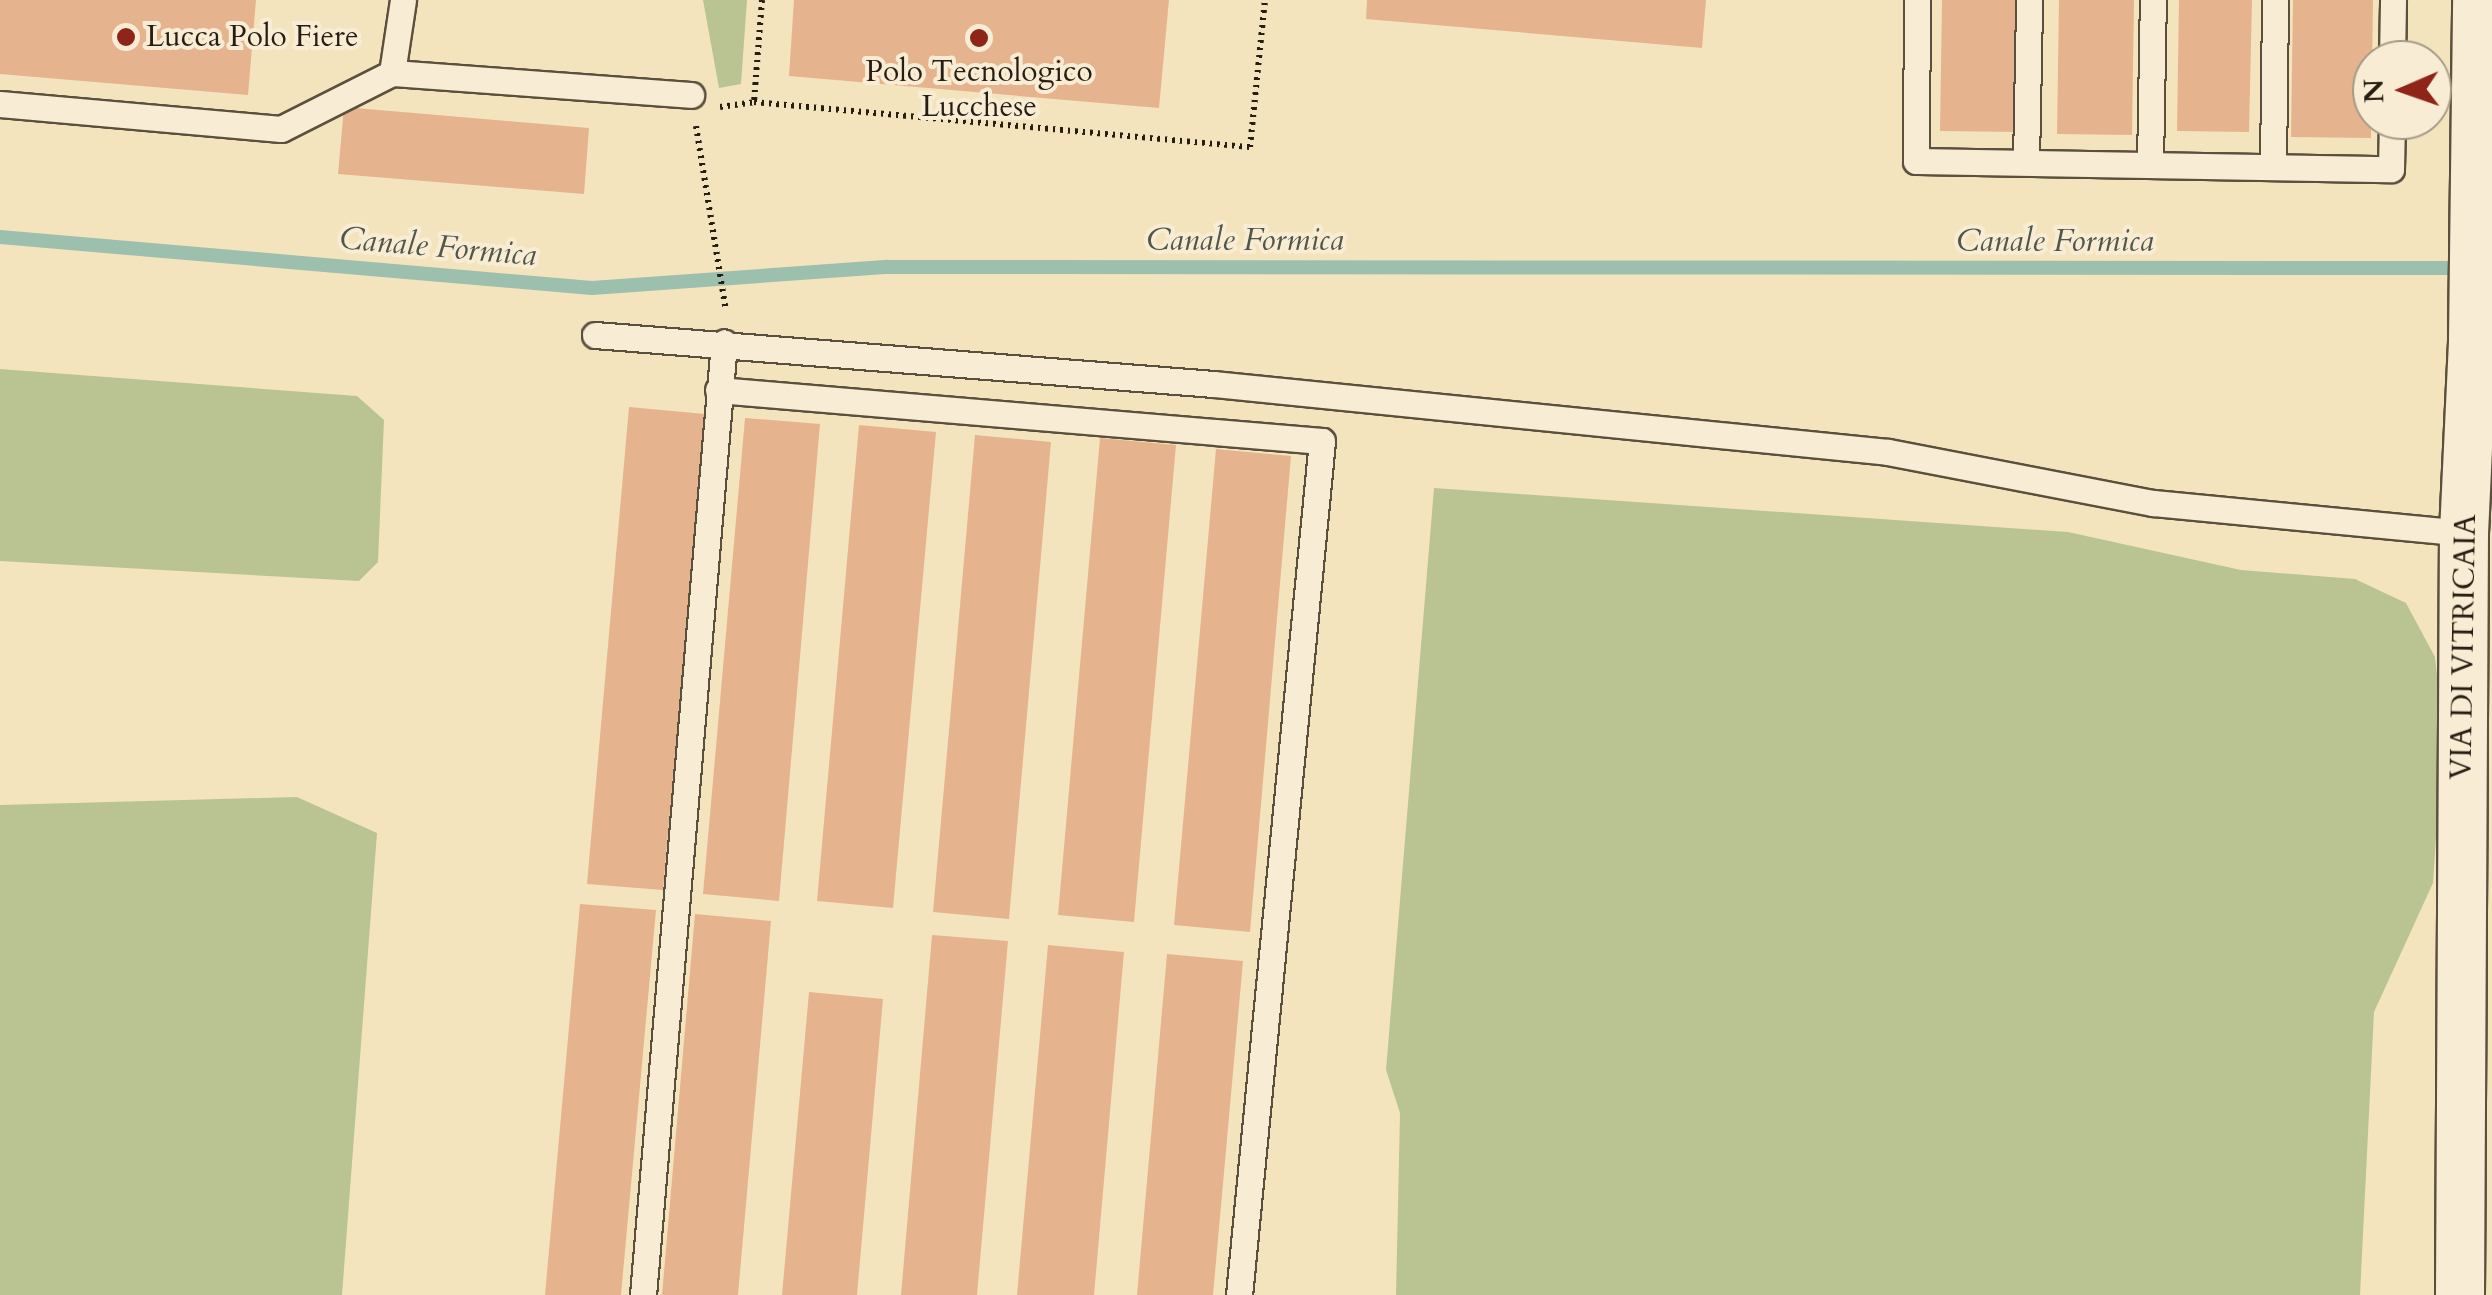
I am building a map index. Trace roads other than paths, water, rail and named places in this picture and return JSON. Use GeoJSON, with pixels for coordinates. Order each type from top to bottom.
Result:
{"type":"FeatureCollection","features":[{"type":"Feature","properties":{"kind":"street","name":"VIA DI VITRICAIA"},"geometry":{"type":"LineString","coordinates":[[2460,1295],[2464,533],[2476,184],[2476,0]]}},
{"type":"Feature","properties":{"kind":"lane"},"geometry":{"type":"LineString","coordinates":[[392,73],[403,0]]}},
{"type":"Feature","properties":{"kind":"lane"},"geometry":{"type":"LineString","coordinates":[[1917,0],[1916,161],[2391,168],[2392,140]]}},
{"type":"Feature","properties":{"kind":"lane"},"geometry":{"type":"LineString","coordinates":[[2026,162],[2029,0]]}},
{"type":"Feature","properties":{"kind":"lane"},"geometry":{"type":"LineString","coordinates":[[2150,164],[2152,0]]}},
{"type":"Feature","properties":{"kind":"lane"},"geometry":{"type":"LineString","coordinates":[[2273,167],[2275,0]]}},
{"type":"Feature","properties":{"kind":"lane"},"geometry":{"type":"LineString","coordinates":[[2392,40],[2393,0]]}},
{"type":"Feature","properties":{"kind":"lane"},"geometry":{"type":"LineString","coordinates":[[0,104],[281,129],[392,73],[691,95]]}},
{"type":"Feature","properties":{"kind":"lane"},"geometry":{"type":"LineString","coordinates":[[595,334],[1213,384],[1888,452],[2153,503],[2464,533]]}},
{"type":"Feature","properties":{"kind":"lane"},"geometry":{"type":"LineString","coordinates":[[643,1295],[724,342]]}},
{"type":"Feature","properties":{"kind":"lane"},"geometry":{"type":"LineString","coordinates":[[718,390],[1322,441],[1239,1295]]}},
{"type":"Feature","properties":{"kind":"waterway","name":"Canale Formica"},"geometry":{"type":"LineString","coordinates":[[0,237],[592,288],[888,267],[2466,268]]}},
{"type":"Feature","properties":{"kind":"place","name":"Lucca Polo Fiere"},"geometry":{"type":"Point","coordinates":[126,37]}},
{"type":"Feature","properties":{"kind":"place","name":"Polo Tecnologico Lucchese"},"geometry":{"type":"Point","coordinates":[979,38]}}]}
